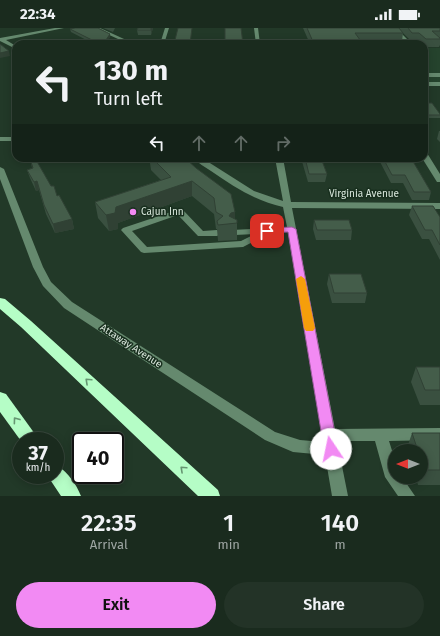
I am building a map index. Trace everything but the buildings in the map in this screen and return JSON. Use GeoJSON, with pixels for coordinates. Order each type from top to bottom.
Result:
{"type":"FeatureCollection","features":[{"type":"Feature","properties":{"kind":"highway"},"geometry":{"type":"LineString","coordinates":[[0,302],[26,324],[212,496]]}},
{"type":"Feature","properties":{"kind":"highway"},"geometry":{"type":"LineString","coordinates":[[0,399],[24,432]]}},
{"type":"Feature","properties":{"kind":"highway"},"geometry":{"type":"LineString","coordinates":[[63,484],[72,496]]}},
{"type":"Feature","properties":{"kind":"street"},"geometry":{"type":"LineString","coordinates":[[0,39],[62,28]]}},
{"type":"Feature","properties":{"kind":"street"},"geometry":{"type":"LineString","coordinates":[[96,28],[124,40]]}},
{"type":"Feature","properties":{"kind":"street"},"geometry":{"type":"LineString","coordinates":[[164,40],[168,28]]}},
{"type":"Feature","properties":{"kind":"street"},"geometry":{"type":"LineString","coordinates":[[256,28],[258,40]]}},
{"type":"Feature","properties":{"kind":"street"},"geometry":{"type":"LineString","coordinates":[[394,28],[405,40]]}},
{"type":"Feature","properties":{"kind":"street"},"geometry":{"type":"LineString","coordinates":[[0,39],[12,46]]}},
{"type":"Feature","properties":{"kind":"street"},"geometry":{"type":"LineString","coordinates":[[428,75],[440,75]]}},
{"type":"Feature","properties":{"kind":"street"},"geometry":{"type":"LineString","coordinates":[[428,84],[440,84]]}},
{"type":"Feature","properties":{"kind":"street"},"geometry":{"type":"LineString","coordinates":[[0,139],[12,139]]}},
{"type":"Feature","properties":{"kind":"street"},"geometry":{"type":"LineString","coordinates":[[428,161],[440,180]]}},
{"type":"Feature","properties":{"kind":"street","name":"Virginia Avenue"},"geometry":{"type":"LineString","coordinates":[[204,162],[258,198],[287,205],[440,206]]}},
{"type":"Feature","properties":{"kind":"street"},"geometry":{"type":"LineString","coordinates":[[280,162],[340,496]]}},
{"type":"Feature","properties":{"kind":"street","name":"Attaway Avenue"},"geometry":{"type":"LineString","coordinates":[[0,169],[38,267],[47,284],[68,305],[270,436],[300,448],[331,449]]}},
{"type":"Feature","properties":{"kind":"street"},"geometry":{"type":"LineString","coordinates":[[217,233],[201,234],[180,212],[126,230],[144,250],[242,244],[267,231]]}},
{"type":"Feature","properties":{"kind":"street"},"geometry":{"type":"LineString","coordinates":[[235,232],[292,229]]}},
{"type":"Feature","properties":{"kind":"street"},"geometry":{"type":"LineString","coordinates":[[197,247],[201,234]]}},
{"type":"Feature","properties":{"kind":"street"},"geometry":{"type":"LineString","coordinates":[[328,435],[440,434]]}},
{"type":"Feature","properties":{"kind":"street"},"geometry":{"type":"LineString","coordinates":[[380,435],[393,477],[407,496]]}},
{"type":"Feature","properties":{"kind":"shaded area"},"geometry":{"type":"Polygon","coordinates":[[[428,48],[440,48],[440,82],[428,82],[428,48]]]}},
{"type":"Feature","properties":{"kind":"slow traffic"},"geometry":{"type":"LineString","coordinates":[[301,279],[309,328]]}},
{"type":"Feature","properties":{"kind":"place","name":"Cajun Inn"},"geometry":{"type":"Point","coordinates":[133,212]}},
{"type":"Feature","properties":{"kind":"route"},"geometry":{"type":"LineString","coordinates":[[267,231],[292,229],[331,449]]}}]}
